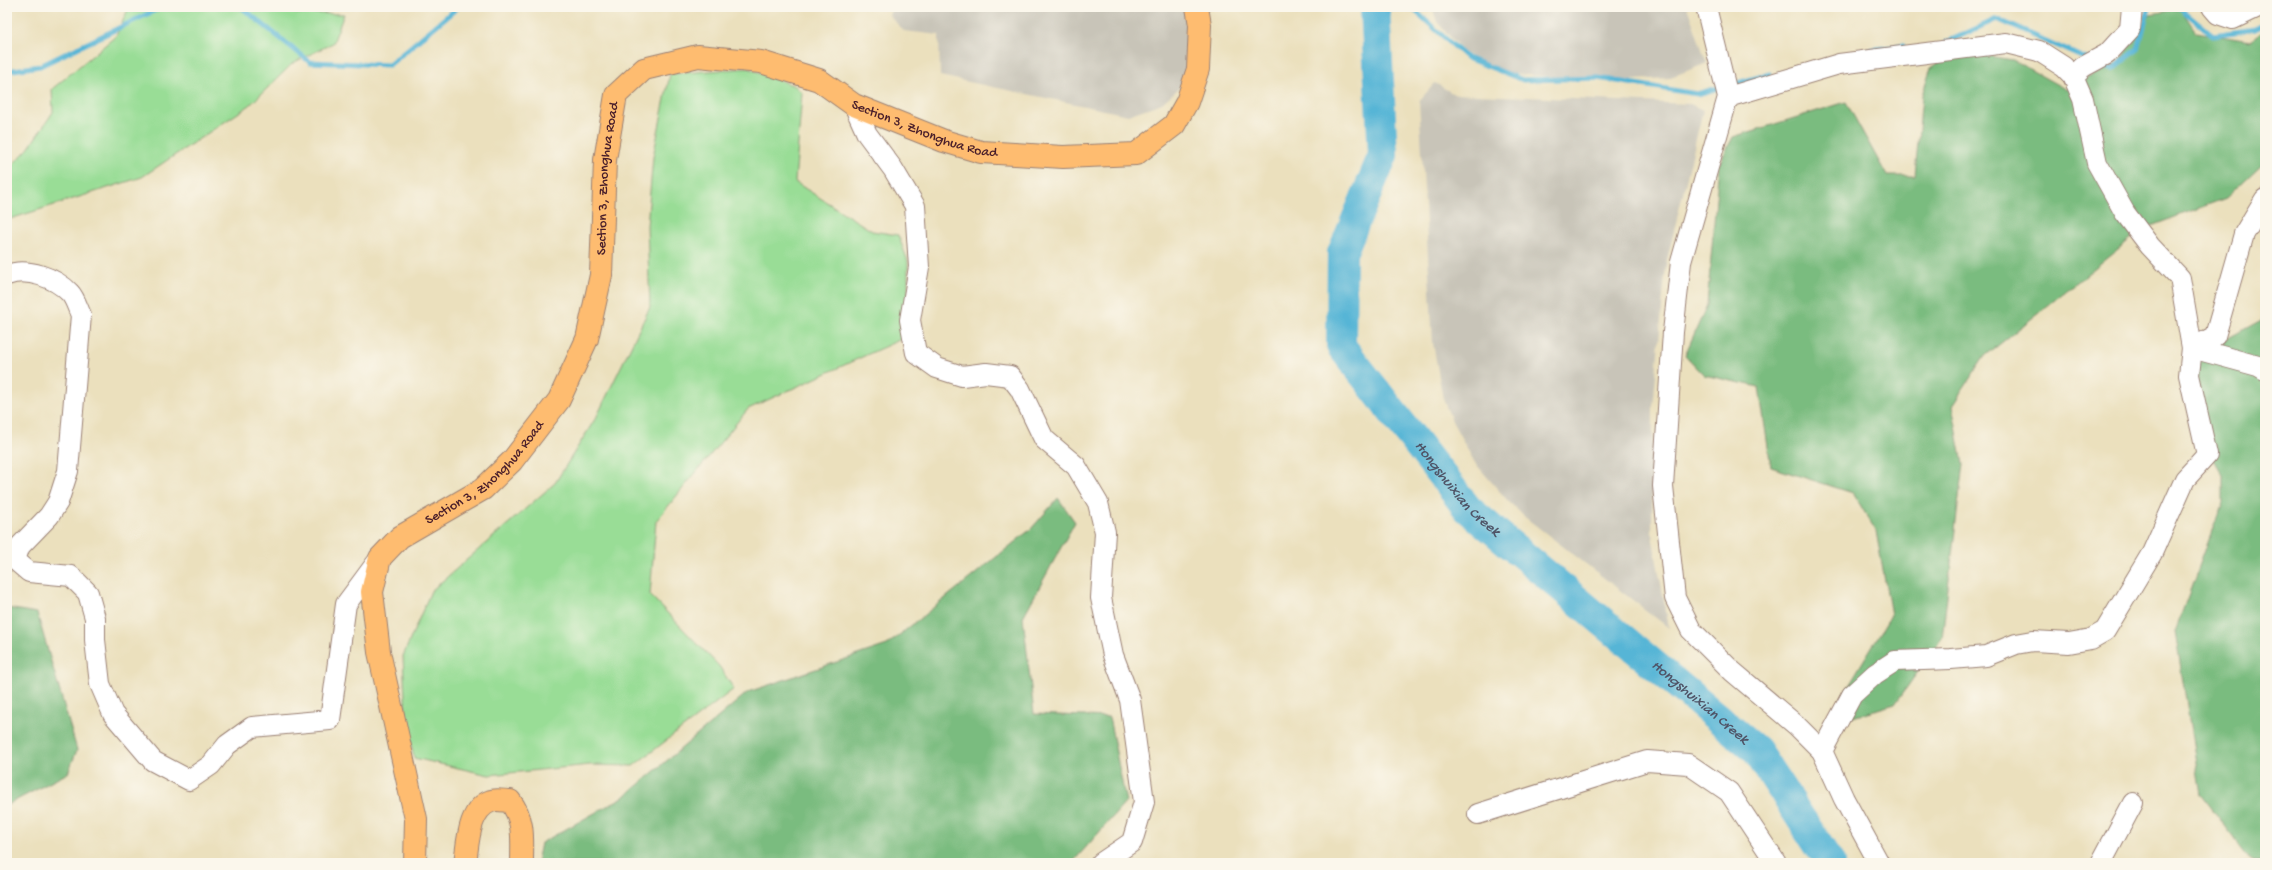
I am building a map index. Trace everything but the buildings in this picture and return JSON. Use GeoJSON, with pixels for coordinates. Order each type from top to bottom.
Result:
{"type":"FeatureCollection","features":[{"type":"Feature","properties":{"kind":"main road","name":"Section 3, Zhonghua Road"},"geometry":{"type":"LineString","coordinates":[[380,558],[400,537],[483,489],[512,461],[559,400],[587,339],[601,275],[605,160],[616,95],[644,69],[698,56],[761,62],[819,80],[854,105],[944,142],[980,152],[1063,157],[1136,154],[1174,125],[1187,102],[1198,69],[1200,25],[1197,7]]}},
{"type":"Feature","properties":{"kind":"main road"},"geometry":{"type":"LineString","coordinates":[[380,558],[372,592],[379,652],[416,819],[415,863]]}},
{"type":"Feature","properties":{"kind":"main road"},"geometry":{"type":"LineString","coordinates":[[465,863],[472,822],[481,808],[491,801],[510,800],[518,811],[522,832],[522,863]]}},
{"type":"Feature","properties":{"kind":"street"},"geometry":{"type":"LineString","coordinates":[[1706,7],[1728,96],[1681,262],[1673,332],[1663,486],[1675,598],[1691,630],[1732,671],[1796,725],[1822,751],[1844,799],[1879,863]]}},
{"type":"Feature","properties":{"kind":"street"},"geometry":{"type":"LineString","coordinates":[[1728,96],[1839,64],[2006,43],[2039,52],[2064,67],[2078,71],[2107,54],[2130,29],[2132,7]]}},
{"type":"Feature","properties":{"kind":"street"},"geometry":{"type":"LineString","coordinates":[[2212,7],[2218,14],[2233,19],[2258,7]]}},
{"type":"Feature","properties":{"kind":"street"},"geometry":{"type":"LineString","coordinates":[[1822,751],[1852,695],[1875,674],[1895,661],[1986,656],[2016,644],[2033,641],[2069,643],[2091,639],[2105,631],[2152,553],[2185,479],[2207,455],[2189,375],[2192,348],[2180,278],[2150,246],[2125,213],[2097,163],[2082,99],[2078,71]]}},
{"type":"Feature","properties":{"kind":"street"},"geometry":{"type":"LineString","coordinates":[[854,105],[867,134],[894,169],[915,206],[919,267],[910,320],[916,352],[937,368],[962,376],[986,373],[1010,376],[1020,389],[1044,439],[1076,466],[1098,503],[1105,532],[1101,598],[1113,655],[1130,700],[1144,802],[1132,842],[1101,863]]}},
{"type":"Feature","properties":{"kind":"street"},"geometry":{"type":"LineString","coordinates":[[2192,348],[2215,336],[2244,234],[2265,199]]}},
{"type":"Feature","properties":{"kind":"street"},"geometry":{"type":"LineString","coordinates":[[7,275],[14,272],[55,280],[71,294],[81,315],[68,471],[58,502],[49,516],[20,546],[15,560],[29,572],[71,576],[88,593],[95,618],[94,640],[100,684],[113,714],[153,762],[189,780],[211,765],[227,745],[252,727],[330,720],[346,604],[380,558]]}},
{"type":"Feature","properties":{"kind":"street"},"geometry":{"type":"LineString","coordinates":[[2192,348],[2258,366],[2265,370]]}},
{"type":"Feature","properties":{"kind":"street"},"geometry":{"type":"LineString","coordinates":[[1478,814],[1647,762],[1688,764],[1730,792],[1776,863]]}},
{"type":"Feature","properties":{"kind":"street"},"geometry":{"type":"LineString","coordinates":[[2101,863],[2133,803]]}},
{"type":"Feature","properties":{"kind":"shaded area"},"geometry":{"type":"Polygon","coordinates":[[[893,7],[1196,7],[1191,69],[1178,89],[1162,103],[1128,115],[940,76],[939,35],[904,31],[889,15],[893,7]]]}},
{"type":"Feature","properties":{"kind":"shaded area"},"geometry":{"type":"Polygon","coordinates":[[[1432,7],[1687,7],[1707,63],[1669,78],[1613,81],[1512,74],[1484,67],[1463,51],[1437,22],[1432,7]]]}},
{"type":"Feature","properties":{"kind":"shaded area"},"geometry":{"type":"Polygon","coordinates":[[[1435,83],[1454,94],[1690,104],[1703,110],[1666,264],[1653,407],[1652,535],[1669,628],[1526,518],[1508,501],[1475,463],[1452,421],[1443,399],[1433,343],[1419,101],[1435,83]]]}},
{"type":"Feature","properties":{"kind":"green space"},"geometry":{"type":"Polygon","coordinates":[[[129,7],[282,7],[295,13],[344,14],[333,43],[293,63],[250,105],[142,177],[7,220],[7,170],[28,149],[53,112],[52,89],[116,36],[129,7]]]}},
{"type":"Feature","properties":{"kind":"green space"},"geometry":{"type":"Polygon","coordinates":[[[2181,9],[2196,32],[2250,41],[2265,30],[2265,161],[2226,198],[2143,229],[1985,356],[1952,405],[1963,464],[1942,638],[1895,704],[1840,720],[1844,693],[1891,615],[1876,531],[1853,493],[1771,467],[1759,387],[1704,375],[1685,355],[1707,305],[1719,164],[1733,137],[1846,102],[1887,176],[1915,176],[1922,95],[1931,68],[1956,51],[2013,60],[2065,89],[2120,62],[2150,14],[2181,9]]]}},
{"type":"Feature","properties":{"kind":"green space"},"geometry":{"type":"Polygon","coordinates":[[[748,68],[795,86],[802,93],[795,182],[872,231],[898,235],[908,261],[908,336],[748,409],[656,521],[650,595],[719,666],[734,689],[633,766],[590,765],[489,775],[414,758],[406,718],[403,656],[431,591],[555,483],[597,416],[650,307],[647,226],[653,157],[670,74],[748,68]]]}},
{"type":"Feature","properties":{"kind":"green space"},"geometry":{"type":"Polygon","coordinates":[[[2265,318],[2265,863],[2253,863],[2201,794],[2175,631],[2223,502],[2223,475],[2196,429],[2192,372],[2208,349],[2265,318]]]}},
{"type":"Feature","properties":{"kind":"green space"},"geometry":{"type":"Polygon","coordinates":[[[1058,498],[1075,522],[1023,617],[1034,714],[1109,717],[1126,802],[1072,863],[537,863],[541,843],[625,796],[748,692],[887,645],[1031,529],[1058,498]]]}},
{"type":"Feature","properties":{"kind":"green space"},"geometry":{"type":"Polygon","coordinates":[[[7,608],[37,613],[77,750],[68,773],[7,805],[7,608]]]}},
{"type":"Feature","properties":{"kind":"waterway"},"geometry":{"type":"LineString","coordinates":[[7,71],[40,66],[162,7]]}},
{"type":"Feature","properties":{"kind":"waterway"},"geometry":{"type":"LineString","coordinates":[[241,7],[310,62],[389,65],[458,7]]}},
{"type":"Feature","properties":{"kind":"waterway","name":"Hongshuixian Creek"},"geometry":{"type":"LineString","coordinates":[[1375,7],[1383,155],[1342,253],[1341,346],[1468,509],[1756,750],[1830,863]]}},
{"type":"Feature","properties":{"kind":"waterway"},"geometry":{"type":"LineString","coordinates":[[1411,7],[1467,58],[1523,80],[1598,78],[1697,94],[1722,87]]}},
{"type":"Feature","properties":{"kind":"waterway"},"geometry":{"type":"LineString","coordinates":[[2099,64],[2112,70],[2138,49],[2149,7]]}},
{"type":"Feature","properties":{"kind":"waterway"},"geometry":{"type":"LineString","coordinates":[[2179,7],[2213,35],[2255,29],[2265,24]]}},
{"type":"Feature","properties":{"kind":"waterway"},"geometry":{"type":"LineString","coordinates":[[1947,42],[1997,19],[2086,59]]}},
{"type":"Feature","properties":{"kind":"waterway"},"geometry":{"type":"LineString","coordinates":[[1869,50],[1903,46]]}},
{"type":"Feature","properties":{"kind":"waterway"},"geometry":{"type":"LineString","coordinates":[[1730,85],[1770,74]]}}]}
